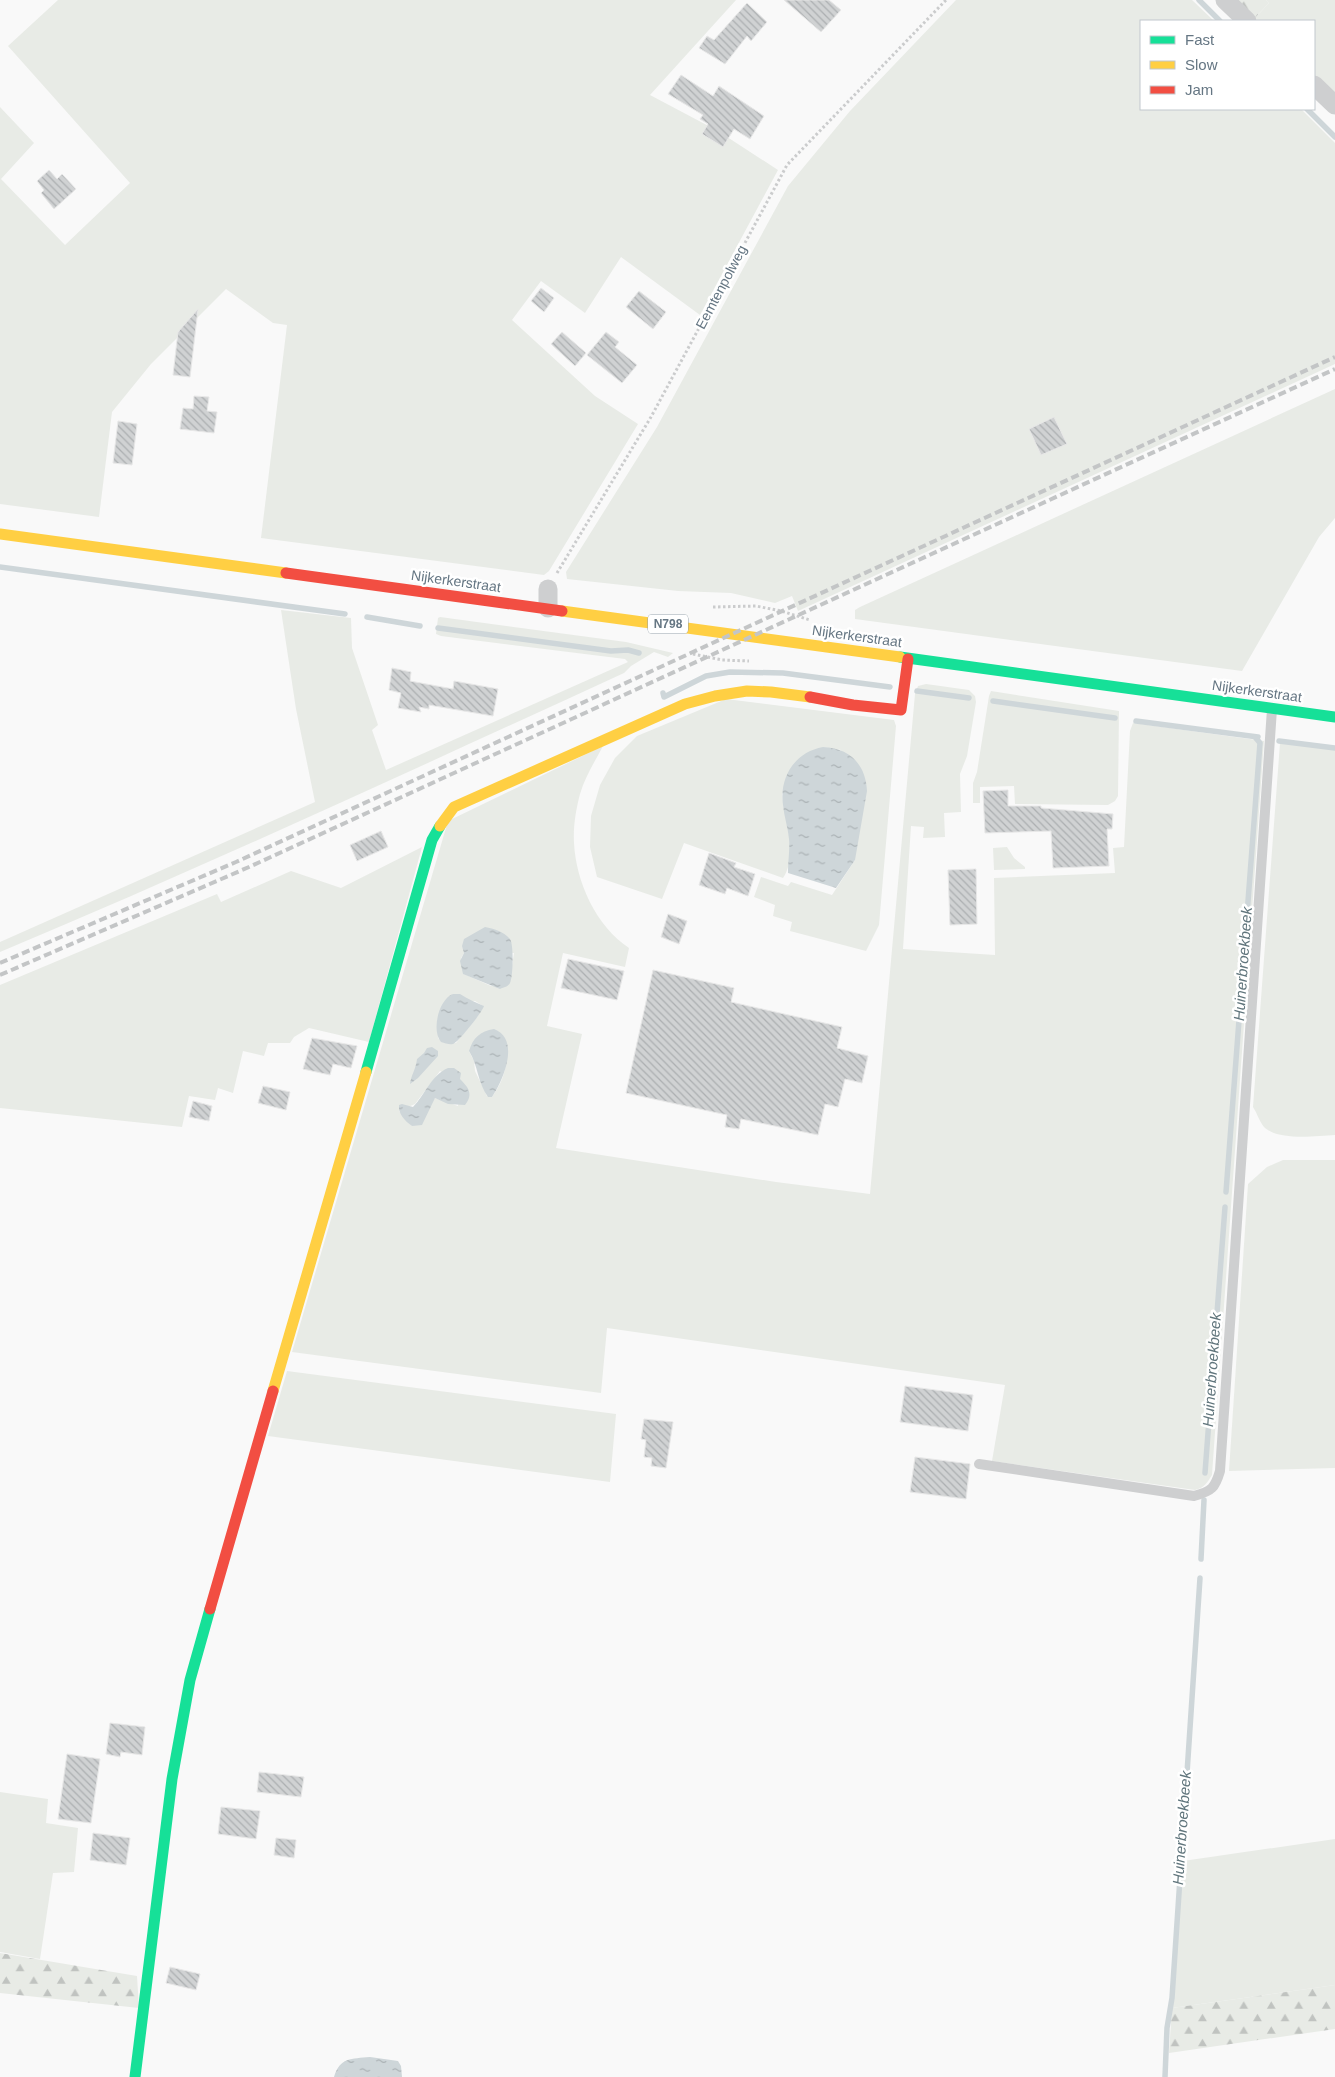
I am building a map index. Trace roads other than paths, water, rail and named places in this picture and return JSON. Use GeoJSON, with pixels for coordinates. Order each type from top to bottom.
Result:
{"type":"FeatureCollection","features":[{"type":"Feature","properties":{"kind":"street"},"geometry":{"type":"LineString","coordinates":[[1225,0],[1246,20]]}},
{"type":"Feature","properties":{"kind":"street"},"geometry":{"type":"LineString","coordinates":[[1315,86],[1335,105]]}},
{"type":"Feature","properties":{"kind":"street","name":"Nijkerkerstraat"},"geometry":{"type":"LineString","coordinates":[[0,534],[1335,716]]}},
{"type":"Feature","properties":{"kind":"street"},"geometry":{"type":"LineString","coordinates":[[548,589],[548,608]]}},
{"type":"Feature","properties":{"kind":"street","name":"Nijkerkerstraat"},"geometry":{"type":"LineString","coordinates":[[134,2077],[172,1778],[190,1680],[232,1526],[320,1232],[432,840],[442,822],[454,807],[675,707],[697,700],[741,692],[774,692],[803,695],[867,707],[901,710],[908,659]]}},
{"type":"Feature","properties":{"kind":"lane"},"geometry":{"type":"LineString","coordinates":[[979,1464],[1194,1496],[1209,1492],[1216,1483],[1221,1461],[1272,708]]}},
{"type":"Feature","properties":{"kind":"water"},"geometry":{"type":"Polygon","coordinates":[[[823,747],[841,751],[855,760],[864,773],[867,791],[855,860],[836,888],[788,873],[789,843],[782,795],[784,785],[791,767],[797,760],[804,754],[823,747]]]}},
{"type":"Feature","properties":{"kind":"water"},"geometry":{"type":"Polygon","coordinates":[[[485,927],[501,932],[511,942],[513,961],[511,980],[508,985],[500,989],[463,974],[460,961],[464,953],[462,946],[464,939],[485,927]]]}},
{"type":"Feature","properties":{"kind":"water"},"geometry":{"type":"Polygon","coordinates":[[[453,994],[460,994],[484,1006],[465,1033],[456,1042],[450,1044],[441,1042],[438,1037],[437,1023],[440,1008],[448,997],[453,994]]]}},
{"type":"Feature","properties":{"kind":"water"},"geometry":{"type":"Polygon","coordinates":[[[494,1029],[502,1034],[507,1042],[508,1051],[505,1071],[501,1081],[492,1097],[488,1097],[469,1051],[478,1036],[485,1031],[494,1029]]]}},
{"type":"Feature","properties":{"kind":"water"},"geometry":{"type":"Polygon","coordinates":[[[432,1047],[438,1051],[438,1056],[410,1084],[417,1059],[427,1048],[432,1047]]]}},
{"type":"Feature","properties":{"kind":"water"},"geometry":{"type":"Polygon","coordinates":[[[448,1068],[454,1068],[461,1073],[460,1079],[469,1091],[468,1101],[465,1105],[448,1104],[435,1098],[422,1125],[412,1126],[402,1117],[399,1105],[413,1107],[432,1080],[448,1068]]]}},
{"type":"Feature","properties":{"kind":"water"},"geometry":{"type":"Polygon","coordinates":[[[370,2057],[398,2061],[401,2066],[402,2077],[334,2077],[336,2070],[343,2062],[370,2057]]]}},
{"type":"Feature","properties":{"kind":"waterway"},"geometry":{"type":"LineString","coordinates":[[1199,0],[1219,20]]}},
{"type":"Feature","properties":{"kind":"waterway"},"geometry":{"type":"LineString","coordinates":[[1308,110],[1335,137]]}},
{"type":"Feature","properties":{"kind":"waterway"},"geometry":{"type":"LineString","coordinates":[[0,567],[345,614]]}},
{"type":"Feature","properties":{"kind":"waterway"},"geometry":{"type":"LineString","coordinates":[[367,617],[420,626]]}},
{"type":"Feature","properties":{"kind":"waterway"},"geometry":{"type":"LineString","coordinates":[[438,628],[611,651],[628,650],[639,653]]}},
{"type":"Feature","properties":{"kind":"waterway"},"geometry":{"type":"LineString","coordinates":[[663,693],[664,697],[706,676],[730,672],[783,673],[890,687]]}},
{"type":"Feature","properties":{"kind":"waterway"},"geometry":{"type":"LineString","coordinates":[[917,691],[969,698]]}},
{"type":"Feature","properties":{"kind":"waterway"},"geometry":{"type":"LineString","coordinates":[[993,701],[1115,718]]}},
{"type":"Feature","properties":{"kind":"waterway"},"geometry":{"type":"LineString","coordinates":[[1136,721],[1258,737]]}},
{"type":"Feature","properties":{"kind":"waterway","name":"Huinerbroekbeek"},"geometry":{"type":"LineString","coordinates":[[1226,1192],[1260,743],[1255,737]]}},
{"type":"Feature","properties":{"kind":"waterway"},"geometry":{"type":"LineString","coordinates":[[1279,741],[1335,748]]}},
{"type":"Feature","properties":{"kind":"waterway","name":"Huinerbroekbeek"},"geometry":{"type":"LineString","coordinates":[[1205,1473],[1225,1207]]}},
{"type":"Feature","properties":{"kind":"waterway","name":"Huinerbroekbeek"},"geometry":{"type":"LineString","coordinates":[[1201,1559],[1204,1500]]}},
{"type":"Feature","properties":{"kind":"waterway","name":"Huinerbroekbeek"},"geometry":{"type":"LineString","coordinates":[[1165,2077],[1200,1578]]}},
{"type":"Feature","properties":{"kind":"railway"},"geometry":{"type":"LineString","coordinates":[[0,963],[236,862],[1335,357]]}},
{"type":"Feature","properties":{"kind":"railway"},"geometry":{"type":"LineString","coordinates":[[0,975],[249,867],[1335,369]]}}]}
